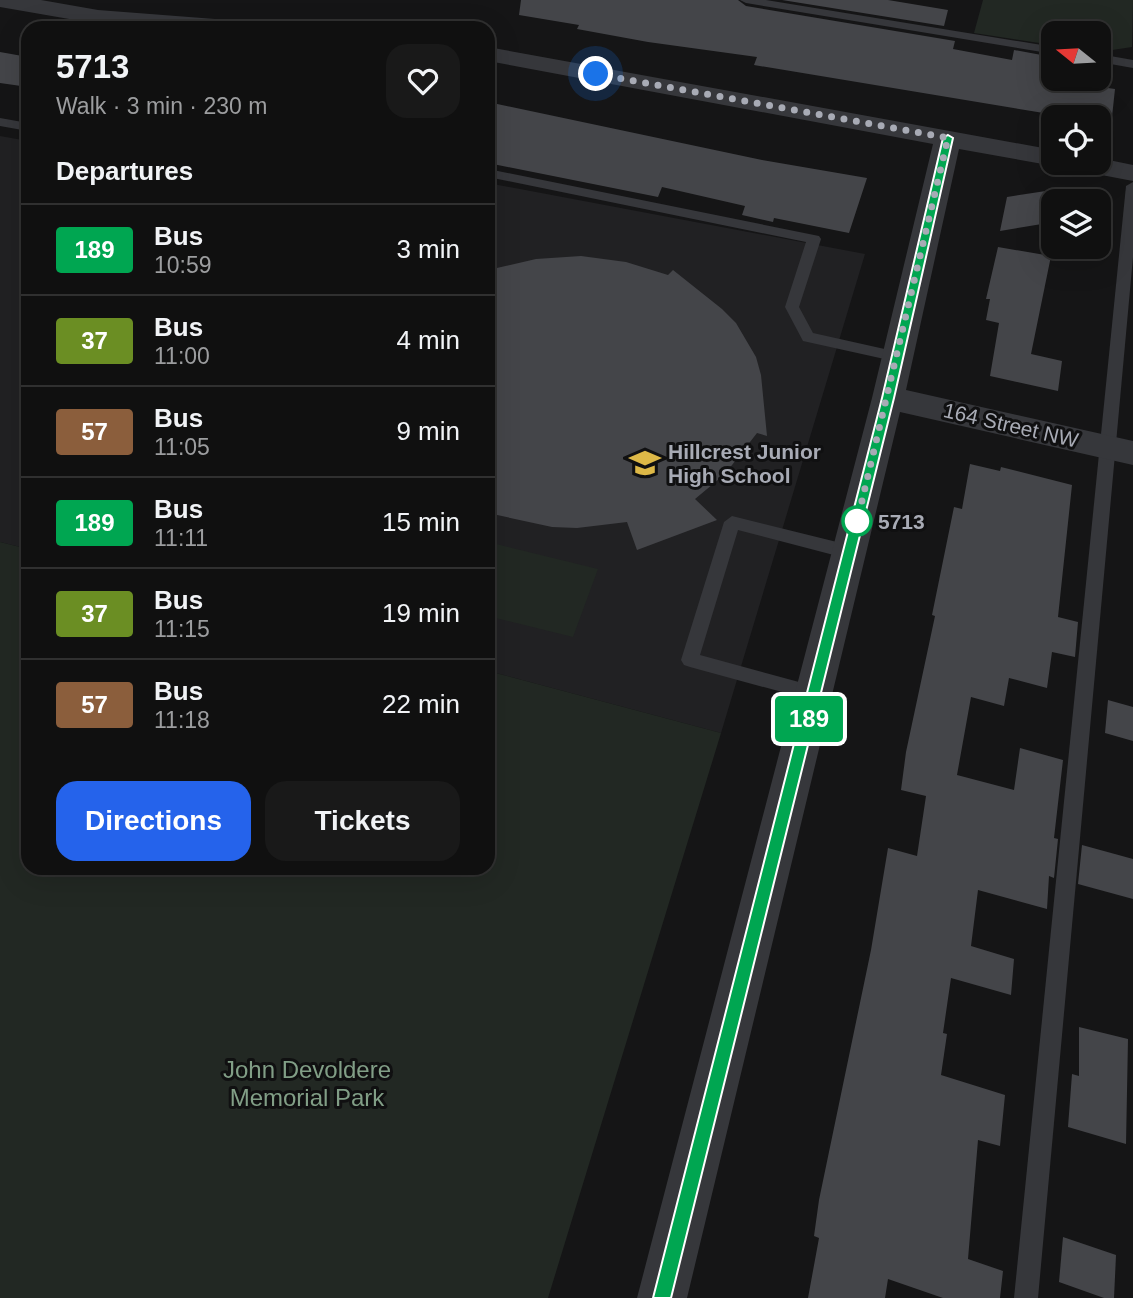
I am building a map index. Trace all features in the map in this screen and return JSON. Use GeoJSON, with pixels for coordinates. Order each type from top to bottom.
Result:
{"type":"FeatureCollection","features":[{"type":"Feature","properties":{"kind":"street"},"geometry":{"type":"LineString","coordinates":[[0,0],[98,18],[141,21]]}},
{"type":"Feature","properties":{"kind":"street"},"geometry":{"type":"LineString","coordinates":[[495,55],[1041,156]]}},
{"type":"Feature","properties":{"kind":"street"},"geometry":{"type":"LineString","coordinates":[[662,1298],[888,398],[948,138]]}},
{"type":"Feature","properties":{"kind":"street"},"geometry":{"type":"LineString","coordinates":[[1111,169],[1133,173]]}},
{"type":"Feature","properties":{"kind":"street","name":"164 Street NW"},"geometry":{"type":"LineString","coordinates":[[888,398],[1121,451]]}},
{"type":"Feature","properties":{"kind":"lane"},"geometry":{"type":"LineString","coordinates":[[746,0],[1041,49]]}},
{"type":"Feature","properties":{"kind":"lane"},"geometry":{"type":"LineString","coordinates":[[1111,60],[1133,64]]}},
{"type":"Feature","properties":{"kind":"lane"},"geometry":{"type":"LineString","coordinates":[[0,122],[21,126]]}},
{"type":"Feature","properties":{"kind":"lane"},"geometry":{"type":"LineString","coordinates":[[495,174],[814,239],[792,307],[808,337],[898,357]]}},
{"type":"Feature","properties":{"kind":"lane"},"geometry":{"type":"LineString","coordinates":[[1026,1298],[1121,451],[1133,186]]}},
{"type":"Feature","properties":{"kind":"lane"},"geometry":{"type":"LineString","coordinates":[[815,694],[690,660],[732,522],[849,552]]}},
{"type":"Feature","properties":{"kind":"shaded area"},"geometry":{"type":"Polygon","coordinates":[[[0,136],[21,140],[21,547],[0,542],[0,136]]]}},
{"type":"Feature","properties":{"kind":"shaded area","name":"Hillcrest Junior High School"},"geometry":{"type":"Polygon","coordinates":[[[495,184],[865,254],[721,733],[495,673],[495,184]]]}},
{"type":"Feature","properties":{"kind":"green space"},"geometry":{"type":"Polygon","coordinates":[[[983,0],[1133,0],[1132,47],[1111,50],[1111,21],[1041,21],[1041,43],[974,33],[983,0]]]}},
{"type":"Feature","properties":{"kind":"green space","name":"John Devoldere Memorial Park"},"geometry":{"type":"Polygon","coordinates":[[[0,542],[21,547],[21,875],[495,875],[495,673],[721,733],[548,1298],[0,1298],[0,542]]]}},
{"type":"Feature","properties":{"kind":"green space"},"geometry":{"type":"Polygon","coordinates":[[[495,544],[598,569],[573,637],[495,618],[495,544]]]}},
{"type":"Feature","properties":{"kind":"building"},"geometry":{"type":"Polygon","coordinates":[[[521,0],[738,0],[746,6],[955,41],[953,49],[1012,60],[1014,50],[1041,55],[1041,91],[1115,89],[1112,117],[1111,105],[1041,105],[1041,113],[754,65],[757,57],[648,42],[577,29],[579,25],[519,15],[521,0]]]}},
{"type":"Feature","properties":{"kind":"building"},"geometry":{"type":"Polygon","coordinates":[[[782,0],[888,0],[948,10],[944,26],[782,0]]]}},
{"type":"Feature","properties":{"kind":"building"},"geometry":{"type":"Polygon","coordinates":[[[0,52],[21,56],[21,86],[0,83],[0,52]]]}},
{"type":"Feature","properties":{"kind":"building"},"geometry":{"type":"Polygon","coordinates":[[[495,103],[762,160],[867,178],[849,233],[774,218],[773,222],[742,215],[745,206],[662,187],[658,197],[495,164],[495,103]]]}},
{"type":"Feature","properties":{"kind":"building"},"geometry":{"type":"Polygon","coordinates":[[[1041,192],[1041,224],[1000,231],[1007,197],[1041,192]]]}},
{"type":"Feature","properties":{"kind":"building"},"geometry":{"type":"Polygon","coordinates":[[[998,247],[1041,254],[1041,259],[1050,259],[1031,354],[1062,361],[1058,391],[990,376],[999,323],[986,320],[990,299],[986,299],[998,247]]]}},
{"type":"Feature","properties":{"kind":"building"},"geometry":{"type":"Polygon","coordinates":[[[581,256],[626,262],[668,275],[673,270],[736,323],[756,357],[761,375],[767,436],[757,433],[725,474],[695,499],[717,520],[637,550],[627,522],[577,528],[552,527],[495,515],[495,268],[536,259],[581,256]]]}},
{"type":"Feature","properties":{"kind":"building"},"geometry":{"type":"Polygon","coordinates":[[[970,464],[1000,471],[1001,467],[1072,485],[1058,617],[1078,622],[1075,657],[1052,652],[1047,688],[1009,678],[1004,706],[971,697],[957,775],[1014,790],[1020,748],[1063,760],[1054,838],[1058,839],[1054,878],[1049,876],[1047,909],[978,890],[971,946],[1014,959],[1011,995],[951,978],[943,1033],[947,1034],[941,1075],[1005,1095],[1000,1146],[978,1140],[968,1259],[1003,1271],[1000,1298],[943,1298],[888,1279],[885,1298],[808,1298],[819,1238],[814,1236],[819,1200],[871,950],[888,848],[917,856],[926,796],[901,790],[906,752],[935,616],[932,615],[954,507],[962,509],[970,464]]]}},
{"type":"Feature","properties":{"kind":"building"},"geometry":{"type":"Polygon","coordinates":[[[1108,700],[1133,707],[1133,741],[1105,733],[1108,700]]]}},
{"type":"Feature","properties":{"kind":"building"},"geometry":{"type":"Polygon","coordinates":[[[1082,845],[1133,859],[1133,899],[1078,884],[1082,845]]]}},
{"type":"Feature","properties":{"kind":"building"},"geometry":{"type":"Polygon","coordinates":[[[1079,1027],[1128,1039],[1126,1144],[1068,1127],[1072,1074],[1079,1076],[1079,1027]]]}},
{"type":"Feature","properties":{"kind":"building"},"geometry":{"type":"Polygon","coordinates":[[[1063,1237],[1116,1255],[1114,1298],[1104,1298],[1059,1282],[1063,1237]]]}},
{"type":"Feature","properties":{"kind":"bus line","name":"189"},"geometry":{"type":"LineString","coordinates":[[662,1298],[888,398],[948,138]]}},
{"type":"Feature","properties":{"kind":"place","name":"Hillcrest Junior High School"},"geometry":{"type":"Point","coordinates":[645,463]}},
{"type":"Feature","properties":{"kind":"place","name":"5713"},"geometry":{"type":"Point","coordinates":[857,521]}},
{"type":"Feature","properties":{"kind":"route"},"geometry":{"type":"LineString","coordinates":[[596,74],[948,138],[856,526],[857,521]]}}]}
